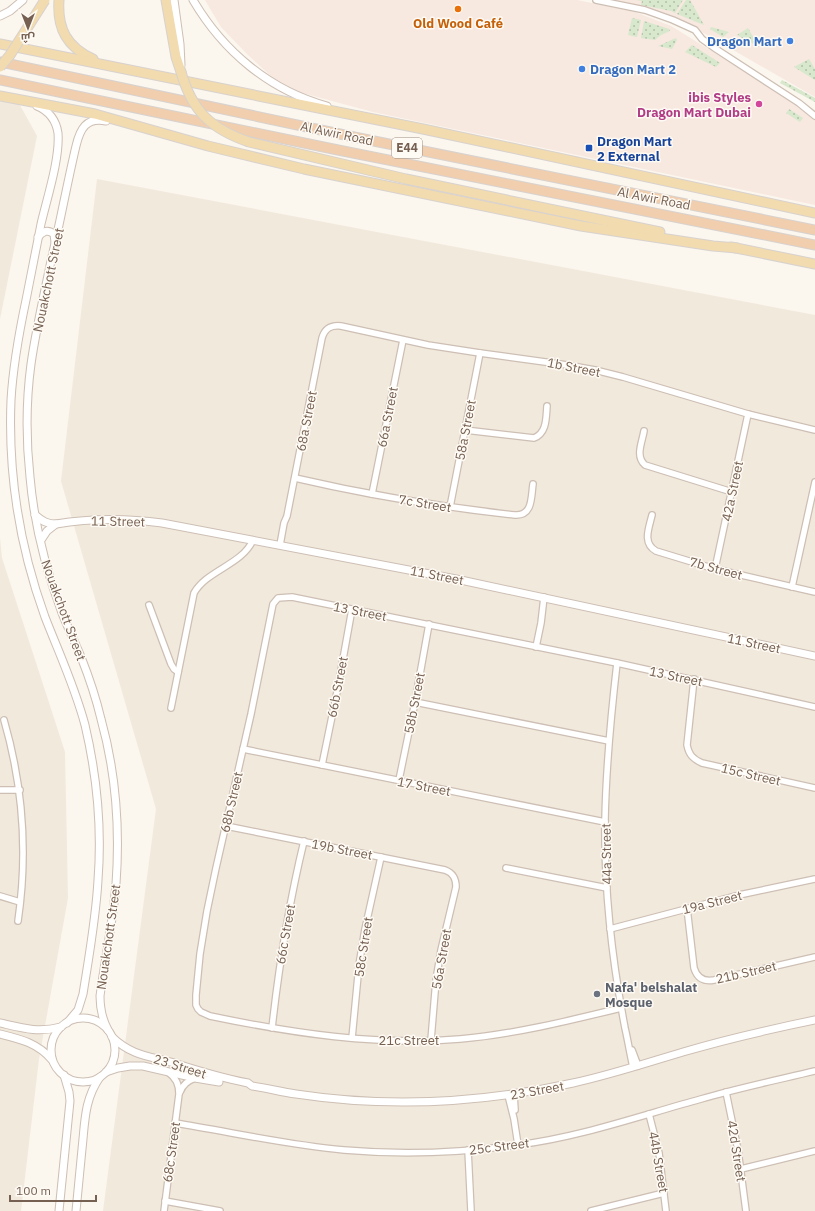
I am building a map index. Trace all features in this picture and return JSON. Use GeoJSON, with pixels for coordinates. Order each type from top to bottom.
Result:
{"type":"FeatureCollection","features":[{"type":"Feature","properties":{"kind":"highway","name":"Al Awir Road"},"geometry":{"type":"LineString","coordinates":[[0,62],[377,142],[815,230]]}},
{"type":"Feature","properties":{"kind":"highway","name":"Al Awir Road"},"geometry":{"type":"LineString","coordinates":[[0,80],[815,246]]}},
{"type":"Feature","properties":{"kind":"main road"},"geometry":{"type":"LineString","coordinates":[[0,67],[10,55],[45,0]]}},
{"type":"Feature","properties":{"kind":"main road"},"geometry":{"type":"LineString","coordinates":[[59,0],[58,12],[60,24],[65,36],[73,46],[82,54],[94,60],[121,68]]}},
{"type":"Feature","properties":{"kind":"main road"},"geometry":{"type":"LineString","coordinates":[[166,0],[176,57],[186,89],[204,117],[218,128],[232,136],[249,142],[413,180],[815,264]]}},
{"type":"Feature","properties":{"kind":"main road"},"geometry":{"type":"LineString","coordinates":[[0,44],[423,129],[815,213]]}},
{"type":"Feature","properties":{"kind":"main road"},"geometry":{"type":"LineString","coordinates":[[1,96],[87,112],[208,146],[304,169],[562,222],[736,248]]}},
{"type":"Feature","properties":{"kind":"street"},"geometry":{"type":"LineString","coordinates":[[0,16],[23,0]]}},
{"type":"Feature","properties":{"kind":"street"},"geometry":{"type":"LineString","coordinates":[[174,0],[180,44],[181,72]]}},
{"type":"Feature","properties":{"kind":"street"},"geometry":{"type":"LineString","coordinates":[[193,0],[203,17],[216,34],[234,53],[270,82],[316,103],[345,110],[359,116]]}},
{"type":"Feature","properties":{"kind":"street"},"geometry":{"type":"LineString","coordinates":[[596,0],[644,10],[696,30],[702,39],[799,103],[815,116]]}},
{"type":"Feature","properties":{"kind":"street","name":"Nouakchott Street"},"geometry":{"type":"LineString","coordinates":[[1,96],[38,106],[46,110],[52,117],[58,135],[56,161],[38,237],[14,363],[10,436],[12,472],[17,508],[30,568],[45,616],[76,693],[93,763],[99,818],[100,850],[98,882],[83,994],[78,1010],[64,1025]]}},
{"type":"Feature","properties":{"kind":"street","name":"Nouakchott Street"},"geometry":{"type":"LineString","coordinates":[[110,1033],[101,1014],[100,996],[116,886],[117,819],[114,786],[102,720],[83,663],[56,594],[35,515],[30,478],[28,403],[31,366],[37,329],[74,153],[81,130],[86,125],[97,119],[138,127]]}},
{"type":"Feature","properties":{"kind":"street"},"geometry":{"type":"LineString","coordinates":[[792,208],[815,209]]}},
{"type":"Feature","properties":{"kind":"street"},"geometry":{"type":"LineString","coordinates":[[38,237],[44,231],[51,232],[54,234],[56,242]]}},
{"type":"Feature","properties":{"kind":"street","name":"1b Street"},"geometry":{"type":"LineString","coordinates":[[328,328],[332,326],[341,326],[402,340],[595,370],[748,414],[815,430]]}},
{"type":"Feature","properties":{"kind":"street","name":"68a Street"},"geometry":{"type":"LineString","coordinates":[[282,546],[322,338],[323,334],[328,328]]}},
{"type":"Feature","properties":{"kind":"street","name":"66a Street"},"geometry":{"type":"LineString","coordinates":[[372,494],[402,340]]}},
{"type":"Feature","properties":{"kind":"street","name":"58a Street"},"geometry":{"type":"LineString","coordinates":[[450,507],[480,353]]}},
{"type":"Feature","properties":{"kind":"street"},"geometry":{"type":"LineString","coordinates":[[465,430],[534,438],[541,434],[544,430],[547,406]]}},
{"type":"Feature","properties":{"kind":"street","name":"42a Street"},"geometry":{"type":"LineString","coordinates":[[715,569],[748,414]]}},
{"type":"Feature","properties":{"kind":"street"},"geometry":{"type":"LineString","coordinates":[[644,431],[639,455],[642,463],[732,492]]}},
{"type":"Feature","properties":{"kind":"street","name":"7c Street"},"geometry":{"type":"LineString","coordinates":[[294,478],[372,494],[450,507],[515,515],[523,514],[529,508],[533,484]]}},
{"type":"Feature","properties":{"kind":"street"},"geometry":{"type":"LineString","coordinates":[[792,587],[815,482]]}},
{"type":"Feature","properties":{"kind":"street","name":"11 Street"},"geometry":{"type":"LineString","coordinates":[[35,515],[44,522],[56,524],[91,519],[126,519],[162,523],[456,579],[815,656]]}},
{"type":"Feature","properties":{"kind":"street","name":"7b Street"},"geometry":{"type":"LineString","coordinates":[[652,515],[647,538],[652,549],[715,569],[815,592]]}},
{"type":"Feature","properties":{"kind":"street"},"geometry":{"type":"LineString","coordinates":[[41,540],[47,531],[56,524]]}},
{"type":"Feature","properties":{"kind":"street"},"geometry":{"type":"LineString","coordinates":[[170,708],[193,598],[197,589],[200,585],[245,552],[254,540]]}},
{"type":"Feature","properties":{"kind":"street","name":"13 Street"},"geometry":{"type":"LineString","coordinates":[[278,598],[292,597],[429,624],[694,679],[815,707]]}},
{"type":"Feature","properties":{"kind":"street","name":"68b Street"},"geometry":{"type":"LineString","coordinates":[[198,1009],[196,1000],[200,954],[207,911],[244,749],[271,608],[278,598]]}},
{"type":"Feature","properties":{"kind":"street"},"geometry":{"type":"LineString","coordinates":[[536,647],[546,598]]}},
{"type":"Feature","properties":{"kind":"street"},"geometry":{"type":"LineString","coordinates":[[149,605],[171,664],[178,672]]}},
{"type":"Feature","properties":{"kind":"street","name":"66b Street"},"geometry":{"type":"LineString","coordinates":[[322,765],[352,609]]}},
{"type":"Feature","properties":{"kind":"street","name":"58b Street"},"geometry":{"type":"LineString","coordinates":[[399,780],[429,624]]}},
{"type":"Feature","properties":{"kind":"street","name":"44a Street"},"geometry":{"type":"LineString","coordinates":[[617,663],[609,742],[605,822],[607,888],[613,962],[628,1043],[635,1066]]}},
{"type":"Feature","properties":{"kind":"street","name":"15c Street"},"geometry":{"type":"LineString","coordinates":[[694,679],[688,740],[690,754],[693,758],[702,763],[815,788]]}},
{"type":"Feature","properties":{"kind":"street"},"geometry":{"type":"LineString","coordinates":[[415,702],[609,742]]}},
{"type":"Feature","properties":{"kind":"street"},"geometry":{"type":"LineString","coordinates":[[4,720],[14,755],[20,790],[23,823],[23,880],[18,921]]}},
{"type":"Feature","properties":{"kind":"street","name":"17 Street"},"geometry":{"type":"LineString","coordinates":[[244,749],[605,822]]}},
{"type":"Feature","properties":{"kind":"street"},"geometry":{"type":"LineString","coordinates":[[0,790],[20,790]]}},
{"type":"Feature","properties":{"kind":"street","name":"19b Street"},"geometry":{"type":"LineString","coordinates":[[226,826],[445,870],[452,874],[455,878]]}},
{"type":"Feature","properties":{"kind":"street","name":"66c Street"},"geometry":{"type":"LineString","coordinates":[[272,1028],[285,929],[304,841]]}},
{"type":"Feature","properties":{"kind":"street","name":"58c Street"},"geometry":{"type":"LineString","coordinates":[[352,1038],[359,965],[369,907],[381,857]]}},
{"type":"Feature","properties":{"kind":"street"},"geometry":{"type":"LineString","coordinates":[[506,868],[607,888]]}},
{"type":"Feature","properties":{"kind":"street","name":"56a Street"},"geometry":{"type":"LineString","coordinates":[[431,1040],[436,980],[447,921],[456,887],[455,878]]}},
{"type":"Feature","properties":{"kind":"street","name":"19a Street"},"geometry":{"type":"LineString","coordinates":[[610,930],[739,895],[815,879]]}},
{"type":"Feature","properties":{"kind":"street"},"geometry":{"type":"LineString","coordinates":[[0,896],[20,902]]}},
{"type":"Feature","properties":{"kind":"street","name":"21b Street"},"geometry":{"type":"LineString","coordinates":[[687,908],[694,968],[698,976],[705,980],[714,980],[815,957]]}},
{"type":"Feature","properties":{"kind":"street","name":"21c Street"},"geometry":{"type":"LineString","coordinates":[[198,1009],[210,1016],[272,1028],[352,1038],[398,1041],[466,1038],[516,1032],[621,1008]]}},
{"type":"Feature","properties":{"kind":"street"},"geometry":{"type":"LineString","coordinates":[[54,1062],[52,1048],[56,1033],[64,1025],[74,1019],[82,1018],[97,1021],[110,1033],[115,1044],[114,1059],[93,1087],[86,1112],[76,1211]]}},
{"type":"Feature","properties":{"kind":"street","name":"23 Street"},"geometry":{"type":"LineString","coordinates":[[102,1075],[118,1068],[143,1066],[195,1078],[325,1098],[381,1101],[433,1101],[511,1094],[574,1083],[733,1038],[815,1020]]}},
{"type":"Feature","properties":{"kind":"street"},"geometry":{"type":"LineString","coordinates":[[0,1023],[32,1030],[42,1030],[64,1025]]}},
{"type":"Feature","properties":{"kind":"street","name":"23 Street"},"geometry":{"type":"LineString","coordinates":[[110,1033],[128,1049],[136,1053],[218,1077],[248,1083],[252,1086]]}},
{"type":"Feature","properties":{"kind":"street"},"geometry":{"type":"LineString","coordinates":[[0,1034],[31,1043],[40,1048],[48,1054],[58,1069],[70,1078],[77,1081],[92,1080],[102,1075]]}},
{"type":"Feature","properties":{"kind":"street","name":"25c Street"},"geometry":{"type":"LineString","coordinates":[[176,1122],[286,1142],[344,1150],[421,1153],[468,1150],[518,1145],[562,1137],[726,1092],[815,1070]]}},
{"type":"Feature","properties":{"kind":"street","name":"68c Street"},"geometry":{"type":"LineString","coordinates":[[164,1211],[179,1094],[177,1081],[168,1072]]}},
{"type":"Feature","properties":{"kind":"street"},"geometry":{"type":"LineString","coordinates":[[59,1211],[70,1101],[64,1074]]}},
{"type":"Feature","properties":{"kind":"street"},"geometry":{"type":"LineString","coordinates":[[179,1094],[181,1088],[190,1080],[195,1078]]}},
{"type":"Feature","properties":{"kind":"street","name":"42d Street"},"geometry":{"type":"LineString","coordinates":[[726,1092],[741,1169],[746,1211]]}},
{"type":"Feature","properties":{"kind":"street"},"geometry":{"type":"LineString","coordinates":[[511,1094],[518,1145]]}},
{"type":"Feature","properties":{"kind":"street","name":"44b Street"},"geometry":{"type":"LineString","coordinates":[[650,1114],[659,1153],[666,1211]]}},
{"type":"Feature","properties":{"kind":"street"},"geometry":{"type":"LineString","coordinates":[[468,1150],[471,1211]]}},
{"type":"Feature","properties":{"kind":"street"},"geometry":{"type":"LineString","coordinates":[[741,1169],[815,1151]]}},
{"type":"Feature","properties":{"kind":"street"},"geometry":{"type":"LineString","coordinates":[[591,1211],[664,1193]]}},
{"type":"Feature","properties":{"kind":"street"},"geometry":{"type":"LineString","coordinates":[[165,1201],[220,1211]]}},
{"type":"Feature","properties":{"kind":"shaded area","name":"Dragon Mart 2"},"geometry":{"type":"Polygon","coordinates":[[[205,0],[577,0],[635,12],[671,26],[815,115],[815,205],[373,112],[299,92],[272,77],[247,54],[221,27],[205,0]]]}},
{"type":"Feature","properties":{"kind":"shaded area"},"geometry":{"type":"Polygon","coordinates":[[[612,0],[815,0],[815,97],[676,17],[649,8],[612,0]]]}},
{"type":"Feature","properties":{"kind":"shaded area"},"geometry":{"type":"Polygon","coordinates":[[[0,95],[16,98],[37,136],[0,319],[0,95]]]}},
{"type":"Feature","properties":{"kind":"shaded area"},"geometry":{"type":"Polygon","coordinates":[[[97,179],[815,315],[815,1211],[103,1211],[156,809],[61,481],[97,179]]]}},
{"type":"Feature","properties":{"kind":"shaded area"},"geometry":{"type":"Polygon","coordinates":[[[0,538],[2,558],[65,752],[68,898],[39,1059],[21,1211],[0,1211],[0,538]]]}},
{"type":"Feature","properties":{"kind":"green space"},"geometry":{"type":"Polygon","coordinates":[[[636,0],[683,0],[675,13],[641,5],[642,1],[636,0]]]}},
{"type":"Feature","properties":{"kind":"green space"},"geometry":{"type":"Polygon","coordinates":[[[686,0],[690,0],[704,25],[677,14],[686,0]]]}},
{"type":"Feature","properties":{"kind":"green space"},"geometry":{"type":"Polygon","coordinates":[[[632,18],[641,20],[637,37],[628,35],[632,18]]]}},
{"type":"Feature","properties":{"kind":"green space"},"geometry":{"type":"Polygon","coordinates":[[[644,21],[669,29],[670,31],[661,35],[655,40],[641,38],[644,21]]]}},
{"type":"Feature","properties":{"kind":"green space"},"geometry":{"type":"Polygon","coordinates":[[[711,27],[729,32],[723,37],[710,29],[711,27]]]}},
{"type":"Feature","properties":{"kind":"green space"},"geometry":{"type":"Polygon","coordinates":[[[748,28],[759,47],[737,35],[748,28]]]}},
{"type":"Feature","properties":{"kind":"green space"},"geometry":{"type":"Polygon","coordinates":[[[676,38],[677,40],[672,49],[658,46],[676,38]]]}},
{"type":"Feature","properties":{"kind":"green space"},"geometry":{"type":"Polygon","coordinates":[[[692,45],[720,63],[716,67],[685,52],[692,45]]]}},
{"type":"Feature","properties":{"kind":"green space"},"geometry":{"type":"Polygon","coordinates":[[[809,59],[815,69],[815,80],[794,67],[809,59]]]}},
{"type":"Feature","properties":{"kind":"green space"},"geometry":{"type":"Polygon","coordinates":[[[782,80],[815,98],[815,102],[780,83],[782,80]]]}},
{"type":"Feature","properties":{"kind":"green space"},"geometry":{"type":"Polygon","coordinates":[[[789,109],[803,118],[800,122],[786,113],[789,109]]]}},
{"type":"Feature","properties":{"kind":"place","name":"Old Wood Café"},"geometry":{"type":"Point","coordinates":[458,9]}},
{"type":"Feature","properties":{"kind":"place","name":"Dragon Mart"},"geometry":{"type":"Point","coordinates":[790,41]}},
{"type":"Feature","properties":{"kind":"place","name":"Dragon Mart 2"},"geometry":{"type":"Point","coordinates":[582,69]}},
{"type":"Feature","properties":{"kind":"place","name":"ibis Styles Dragon Mart Dubai"},"geometry":{"type":"Point","coordinates":[759,104]}},
{"type":"Feature","properties":{"kind":"place","name":"Dragon Mart 2 External"},"geometry":{"type":"Point","coordinates":[589,148]}},
{"type":"Feature","properties":{"kind":"place","name":"Nafa' belshalat Mosque"},"geometry":{"type":"Point","coordinates":[597,994]}}]}
